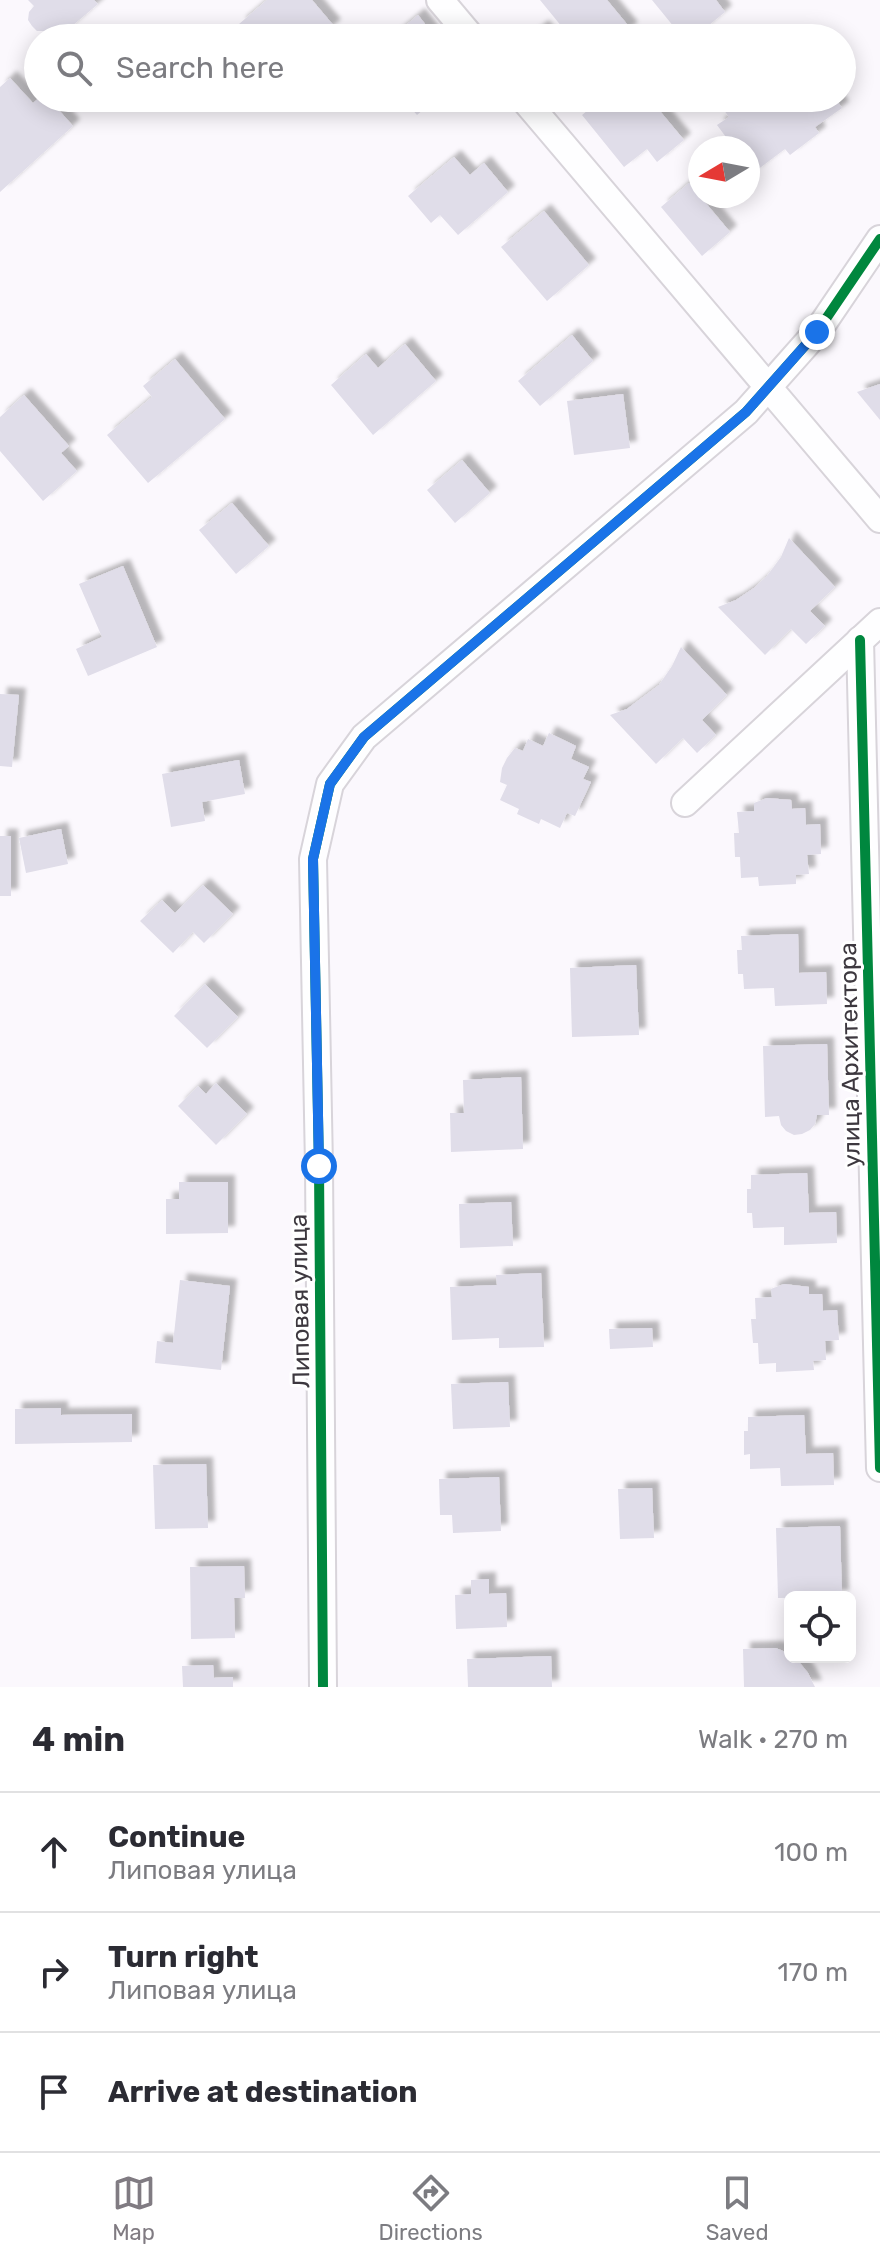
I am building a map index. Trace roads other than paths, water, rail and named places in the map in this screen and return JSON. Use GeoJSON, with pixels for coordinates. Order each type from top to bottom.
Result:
{"type":"FeatureCollection","features":[{"type":"Feature","properties":{"kind":"street"},"geometry":{"type":"LineString","coordinates":[[440,0],[460,24]]}},
{"type":"Feature","properties":{"kind":"street"},"geometry":{"type":"LineString","coordinates":[[535,112],[880,519]]}},
{"type":"Feature","properties":{"kind":"street","name":"Липовая улица"},"geometry":{"type":"LineString","coordinates":[[323,1687],[313,859],[330,784],[364,737],[746,412],[817,332],[880,239]]}},
{"type":"Feature","properties":{"kind":"street"},"geometry":{"type":"LineString","coordinates":[[685,803],[880,622]]}},
{"type":"Feature","properties":{"kind":"street","name":"улица Архитектора"},"geometry":{"type":"LineString","coordinates":[[860,640],[880,1468]]}}]}
